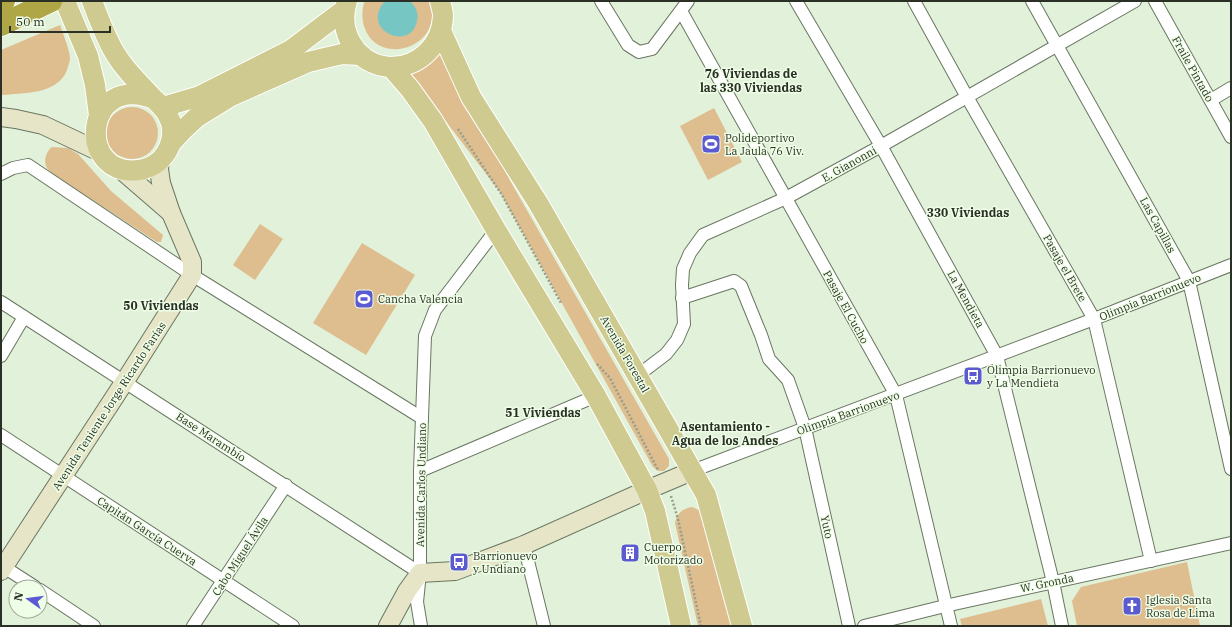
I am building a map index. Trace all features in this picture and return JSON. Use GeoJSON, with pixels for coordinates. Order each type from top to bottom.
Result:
{"type":"FeatureCollection","features":[{"type":"Feature","properties":{"kind":"highway"},"geometry":{"type":"LineString","coordinates":[[1,25],[51,1]]}},
{"type":"Feature","properties":{"kind":"main road"},"geometry":{"type":"LineString","coordinates":[[65,1],[88,56],[95,85],[99,115]]}},
{"type":"Feature","properties":{"kind":"main road"},"geometry":{"type":"LineString","coordinates":[[92,1],[112,49],[124,67],[158,103],[170,118],[172,131],[170,144],[165,155],[144,170],[132,171],[119,168],[111,164],[100,152],[96,140],[95,127],[99,115],[106,104],[117,97],[129,94],[142,94],[158,103],[200,96],[291,50],[345,6]]}},
{"type":"Feature","properties":{"kind":"main road"},"geometry":{"type":"LineString","coordinates":[[345,6],[344,27],[350,42],[361,55],[375,63],[391,67],[407,65],[422,58],[433,46],[443,12]]}},
{"type":"Feature","properties":{"kind":"main road","name":"Avenida Forestal"},"geometry":{"type":"LineString","coordinates":[[443,12],[471,97],[538,203],[706,495],[742,626]]}},
{"type":"Feature","properties":{"kind":"main road"},"geometry":{"type":"LineString","coordinates":[[170,144],[197,117],[232,96],[308,62],[342,54],[361,55]]}},
{"type":"Feature","properties":{"kind":"main road"},"geometry":{"type":"LineString","coordinates":[[391,67],[410,89],[433,121],[496,230],[596,396],[647,490],[655,511],[681,626]]}},
{"type":"Feature","properties":{"kind":"street"},"geometry":{"type":"LineString","coordinates":[[601,1],[628,45],[639,52],[652,49],[685,6]]}},
{"type":"Feature","properties":{"kind":"street","name":"La Mendieta"},"geometry":{"type":"LineString","coordinates":[[796,1],[881,146],[997,356],[1053,582],[1062,626]]}},
{"type":"Feature","properties":{"kind":"street","name":"Pasaje el Brete"},"geometry":{"type":"LineString","coordinates":[[914,1],[1094,319],[1151,561]]}},
{"type":"Feature","properties":{"kind":"street","name":"Las Capillas"},"geometry":{"type":"LineString","coordinates":[[1032,1],[1189,281],[1231,469]]}},
{"type":"Feature","properties":{"kind":"street","name":"E. Gianonni"},"geometry":{"type":"LineString","coordinates":[[637,376],[666,354],[677,340],[684,324],[682,298],[683,269],[690,252],[703,235],[786,198],[881,146],[1135,1]]}},
{"type":"Feature","properties":{"kind":"street","name":"Fraile Pintado"},"geometry":{"type":"LineString","coordinates":[[1155,1],[1231,137]]}},
{"type":"Feature","properties":{"kind":"street","name":"Pasaje El Cucho"},"geometry":{"type":"LineString","coordinates":[[685,6],[786,198],[896,395],[945,606],[951,626]]}},
{"type":"Feature","properties":{"kind":"street"},"geometry":{"type":"LineString","coordinates":[[1211,100],[1231,88]]}},
{"type":"Feature","properties":{"kind":"street"},"geometry":{"type":"LineString","coordinates":[[1,117],[43,125],[100,152]]}},
{"type":"Feature","properties":{"kind":"street"},"geometry":{"type":"LineString","coordinates":[[160,160],[159,169],[161,183],[171,213],[192,262],[192,275]]}},
{"type":"Feature","properties":{"kind":"street"},"geometry":{"type":"LineString","coordinates":[[1,174],[13,168],[28,165],[192,275],[422,418]]}},
{"type":"Feature","properties":{"kind":"street"},"geometry":{"type":"LineString","coordinates":[[119,168],[171,213]]}},
{"type":"Feature","properties":{"kind":"street","name":"Avenida Carlos Undiano"},"geometry":{"type":"LineString","coordinates":[[420,573],[420,471],[425,336],[435,310],[496,230]]}},
{"type":"Feature","properties":{"kind":"street","name":"Olimpia Barrionuevo"},"geometry":{"type":"LineString","coordinates":[[420,573],[455,571],[524,545],[692,471],[896,395],[1231,265]]}},
{"type":"Feature","properties":{"kind":"street","name":"Avenida Teniente Jorge Ricardo Farías"},"geometry":{"type":"LineString","coordinates":[[2,569],[64,476],[192,275]]}},
{"type":"Feature","properties":{"kind":"street","name":"Yuto"},"geometry":{"type":"LineString","coordinates":[[682,298],[734,281],[741,286],[761,335],[769,360],[788,380],[805,428],[849,626]]}},
{"type":"Feature","properties":{"kind":"street","name":"Base Marambio"},"geometry":{"type":"LineString","coordinates":[[1,302],[420,573]]}},
{"type":"Feature","properties":{"kind":"street"},"geometry":{"type":"LineString","coordinates":[[1,356],[24,317]]}},
{"type":"Feature","properties":{"kind":"street"},"geometry":{"type":"LineString","coordinates":[[420,471],[596,396]]}},
{"type":"Feature","properties":{"kind":"street","name":"Capitán García Cuerva"},"geometry":{"type":"LineString","coordinates":[[1,435],[293,626]]}},
{"type":"Feature","properties":{"kind":"street","name":"Cabo Miguel Ávila"},"geometry":{"type":"LineString","coordinates":[[193,626],[286,485]]}},
{"type":"Feature","properties":{"kind":"street","name":"W. Gronda"},"geometry":{"type":"LineString","coordinates":[[864,626],[945,606],[1231,543]]}},
{"type":"Feature","properties":{"kind":"street"},"geometry":{"type":"LineString","coordinates":[[524,545],[544,626]]}},
{"type":"Feature","properties":{"kind":"street"},"geometry":{"type":"LineString","coordinates":[[2,569],[20,579]]}},
{"type":"Feature","properties":{"kind":"street"},"geometry":{"type":"LineString","coordinates":[[388,626],[407,591],[420,573]]}},
{"type":"Feature","properties":{"kind":"street"},"geometry":{"type":"LineString","coordinates":[[420,573],[417,602],[421,626]]}},
{"type":"Feature","properties":{"kind":"street"},"geometry":{"type":"LineString","coordinates":[[48,595],[94,626]]}},
{"type":"Feature","properties":{"kind":"shaded area"},"geometry":{"type":"Polygon","coordinates":[[[365,1],[430,1],[432,18],[428,31],[418,41],[406,48],[393,49],[380,46],[369,37],[363,22],[362,11],[365,1]]]}},
{"type":"Feature","properties":{"kind":"shaded area"},"geometry":{"type":"Polygon","coordinates":[[[60,25],[70,58],[67,70],[62,78],[56,84],[38,91],[1,95],[1,50],[60,25]]]}},
{"type":"Feature","properties":{"kind":"shaded area"},"geometry":{"type":"Polygon","coordinates":[[[439,50],[512,184],[669,459],[669,466],[664,471],[658,471],[653,467],[500,192],[408,72],[439,50]]]}},
{"type":"Feature","properties":{"kind":"shaded area"},"geometry":{"type":"Polygon","coordinates":[[[127,107],[137,107],[151,114],[158,128],[158,138],[151,152],[137,159],[127,159],[117,155],[110,148],[106,138],[106,128],[110,118],[117,111],[127,107]]]}},
{"type":"Feature","properties":{"kind":"shaded area","name":"Polideportivo La Jaula 76 Viv."},"geometry":{"type":"Polygon","coordinates":[[[714,108],[742,162],[708,180],[680,126],[714,108]]]}},
{"type":"Feature","properties":{"kind":"shaded area"},"geometry":{"type":"Polygon","coordinates":[[[52,147],[68,148],[78,154],[111,191],[163,235],[161,242],[157,242],[54,175],[45,163],[47,154],[52,147]]]}},
{"type":"Feature","properties":{"kind":"shaded area"},"geometry":{"type":"Polygon","coordinates":[[[260,224],[283,239],[255,280],[233,265],[260,224]]]}},
{"type":"Feature","properties":{"kind":"shaded area","name":"Cancha Valencia"},"geometry":{"type":"Polygon","coordinates":[[[362,243],[415,275],[366,355],[313,323],[362,243]]]}},
{"type":"Feature","properties":{"kind":"shaded area"},"geometry":{"type":"Polygon","coordinates":[[[692,507],[701,512],[707,520],[732,626],[698,626],[675,523],[680,512],[692,507]]]}},
{"type":"Feature","properties":{"kind":"shaded area"},"geometry":{"type":"Polygon","coordinates":[[[1187,562],[1200,626],[1077,626],[1072,601],[1081,587],[1187,562]]]}},
{"type":"Feature","properties":{"kind":"shaded area"},"geometry":{"type":"Polygon","coordinates":[[[1041,599],[1048,626],[962,626],[960,619],[1041,599]]]}},
{"type":"Feature","properties":{"kind":"water"},"geometry":{"type":"Polygon","coordinates":[[[385,1],[410,1],[418,15],[413,31],[406,35],[397,36],[389,34],[382,29],[378,21],[379,11],[385,1]]]}},
{"type":"Feature","properties":{"kind":"place","name":"Polideportivo La Jaula 76 Viv."},"geometry":{"type":"Point","coordinates":[711,144]}},
{"type":"Feature","properties":{"kind":"place","name":"Cancha Valencia"},"geometry":{"type":"Point","coordinates":[364,299]}},
{"type":"Feature","properties":{"kind":"place","name":"Olimpia Barrionuevo y La Mendieta"},"geometry":{"type":"Point","coordinates":[973,376]}},
{"type":"Feature","properties":{"kind":"place","name":"Cuerpo Motorizado"},"geometry":{"type":"Point","coordinates":[630,553]}},
{"type":"Feature","properties":{"kind":"place","name":"Barrionuevo y Undiano"},"geometry":{"type":"Point","coordinates":[459,562]}},
{"type":"Feature","properties":{"kind":"place","name":"Iglesia Santa Rosa de Lima"},"geometry":{"type":"Point","coordinates":[1132,606]}},
{"type":"Feature","properties":{"kind":"district","name":"76 Viviendas de las 330 Viviendas"},"geometry":{"type":"Point","coordinates":[751,81]}},
{"type":"Feature","properties":{"kind":"district","name":"330 Viviendas"},"geometry":{"type":"Point","coordinates":[968,213]}},
{"type":"Feature","properties":{"kind":"district","name":"50 Viviendas"},"geometry":{"type":"Point","coordinates":[161,306]}},
{"type":"Feature","properties":{"kind":"district","name":"51 Viviendas"},"geometry":{"type":"Point","coordinates":[543,413]}},
{"type":"Feature","properties":{"kind":"district","name":"Asentamiento - Agua de los Andes"},"geometry":{"type":"Point","coordinates":[725,434]}}]}
